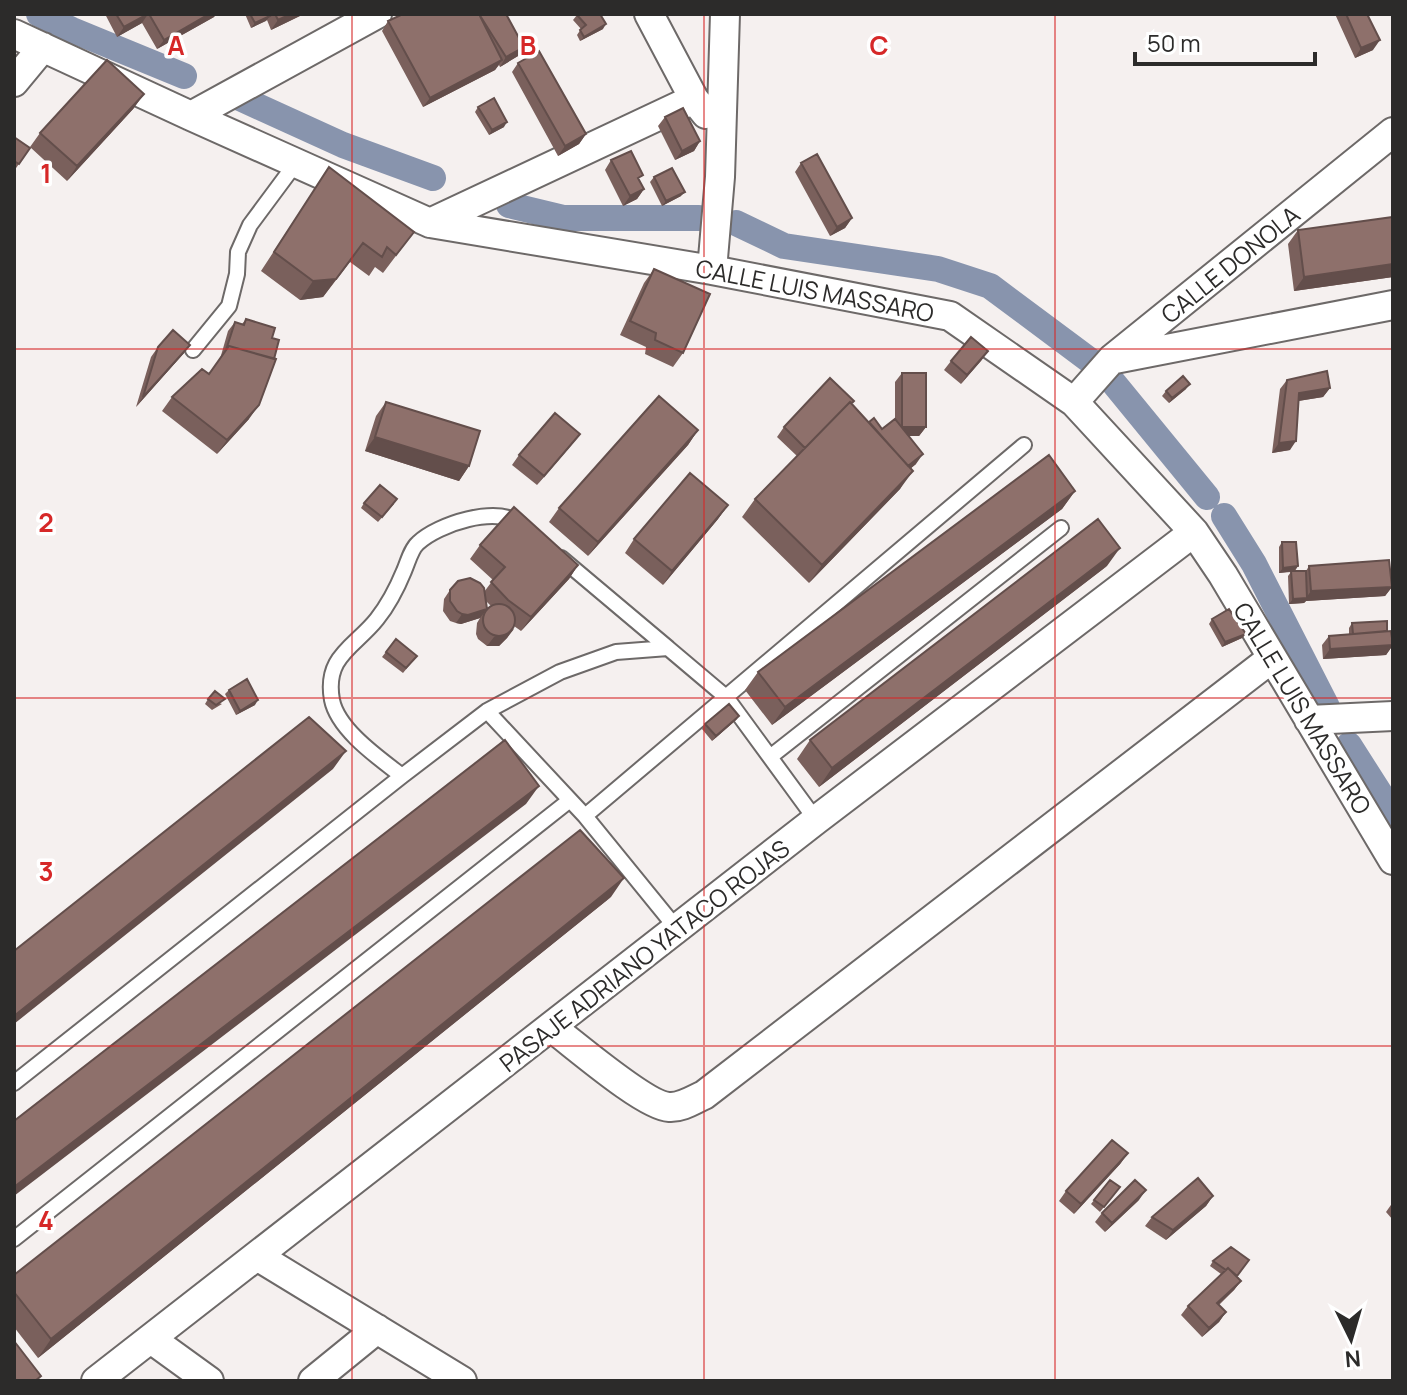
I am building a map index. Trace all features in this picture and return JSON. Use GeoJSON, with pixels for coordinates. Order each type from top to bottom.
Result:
{"type":"FeatureCollection","features":[{"type":"Feature","properties":{"kind":"street"},"geometry":{"type":"LineString","coordinates":[[191,116],[377,14]]}},
{"type":"Feature","properties":{"kind":"street"},"geometry":{"type":"LineString","coordinates":[[649,14],[694,99],[721,133]]}},
{"type":"Feature","properties":{"kind":"street"},"geometry":{"type":"LineString","coordinates":[[712,270],[720,177],[725,14]]}},
{"type":"Feature","properties":{"kind":"street","name":"CALLE LUIS MASSARO"},"geometry":{"type":"LineString","coordinates":[[14,34],[430,223],[712,270],[950,316],[1074,402],[1194,532],[1223,575],[1393,860]]}},
{"type":"Feature","properties":{"kind":"street"},"geometry":{"type":"LineString","coordinates":[[14,82],[43,47]]}},
{"type":"Feature","properties":{"kind":"street"},"geometry":{"type":"LineString","coordinates":[[430,223],[694,99]]}},
{"type":"Feature","properties":{"kind":"street","name":"CALLE DONOLA"},"geometry":{"type":"LineString","coordinates":[[1074,402],[1112,359],[1393,132]]}},
{"type":"Feature","properties":{"kind":"street"},"geometry":{"type":"LineString","coordinates":[[1112,359],[1393,305]]}},
{"type":"Feature","properties":{"kind":"street","name":"PASAJE ADRIANO YATACO ROJAS"},"geometry":{"type":"LineString","coordinates":[[96,1381],[816,820],[1194,532]]}},
{"type":"Feature","properties":{"kind":"street"},"geometry":{"type":"LineString","coordinates":[[551,1027],[649,1101],[669,1107],[686,1104],[704,1095],[1272,658]]}},
{"type":"Feature","properties":{"kind":"street"},"geometry":{"type":"LineString","coordinates":[[1309,720],[1393,716]]}},
{"type":"Feature","properties":{"kind":"street"},"geometry":{"type":"LineString","coordinates":[[257,1256],[462,1381]]}},
{"type":"Feature","properties":{"kind":"street"},"geometry":{"type":"LineString","coordinates":[[313,1381],[377,1329]]}},
{"type":"Feature","properties":{"kind":"street"},"geometry":{"type":"LineString","coordinates":[[151,1339],[209,1381]]}},
{"type":"Feature","properties":{"kind":"lane"},"geometry":{"type":"LineString","coordinates":[[193,350],[229,306],[237,274],[238,252],[250,225],[296,163]]}},
{"type":"Feature","properties":{"kind":"lane"},"geometry":{"type":"LineString","coordinates":[[585,816],[1024,445]]}},
{"type":"Feature","properties":{"kind":"lane"},"geometry":{"type":"LineString","coordinates":[[402,776],[367,749],[344,724],[332,703],[330,680],[341,653],[384,609],[416,544],[446,525],[479,517],[513,519],[525,529]]}},
{"type":"Feature","properties":{"kind":"lane"},"geometry":{"type":"LineString","coordinates":[[770,757],[1061,528]]}},
{"type":"Feature","properties":{"kind":"lane"},"geometry":{"type":"LineString","coordinates":[[549,548],[726,697],[816,820]]}},
{"type":"Feature","properties":{"kind":"lane"},"geometry":{"type":"LineString","coordinates":[[14,1083],[487,711],[560,672],[616,652],[668,648]]}},
{"type":"Feature","properties":{"kind":"lane"},"geometry":{"type":"LineString","coordinates":[[487,711],[585,816],[677,929]]}},
{"type":"Feature","properties":{"kind":"lane"},"geometry":{"type":"LineString","coordinates":[[14,1239],[570,800]]}},
{"type":"Feature","properties":{"kind":"building"},"geometry":{"type":"Polygon","coordinates":[[[116,14],[148,14],[124,27],[116,14]]]}},
{"type":"Feature","properties":{"kind":"building"},"geometry":{"type":"Polygon","coordinates":[[[149,14],[209,14],[164,40],[149,14]]]}},
{"type":"Feature","properties":{"kind":"building"},"geometry":{"type":"Polygon","coordinates":[[[250,14],[269,14],[270,16],[255,23],[250,14]]]}},
{"type":"Feature","properties":{"kind":"building"},"geometry":{"type":"Polygon","coordinates":[[[275,14],[291,14],[278,20],[275,14]]]}},
{"type":"Feature","properties":{"kind":"building"},"geometry":{"type":"Polygon","coordinates":[[[403,14],[479,14],[502,60],[430,98],[388,21],[403,14]]]}},
{"type":"Feature","properties":{"kind":"building"},"geometry":{"type":"Polygon","coordinates":[[[479,14],[506,14],[524,47],[506,57],[479,14]]]}},
{"type":"Feature","properties":{"kind":"building"},"geometry":{"type":"Polygon","coordinates":[[[579,14],[600,14],[606,24],[584,37],[580,30],[586,25],[579,14]]]}},
{"type":"Feature","properties":{"kind":"building"},"geometry":{"type":"Polygon","coordinates":[[[1346,14],[1367,14],[1380,40],[1361,48],[1346,14]]]}},
{"type":"Feature","properties":{"kind":"building"},"geometry":{"type":"Polygon","coordinates":[[[539,51],[586,134],[565,146],[518,63],[539,51]]]}},
{"type":"Feature","properties":{"kind":"building"},"geometry":{"type":"Polygon","coordinates":[[[107,60],[144,94],[77,166],[40,133],[107,60]]]}},
{"type":"Feature","properties":{"kind":"building"},"geometry":{"type":"Polygon","coordinates":[[[494,98],[507,122],[492,130],[478,107],[494,98]]]}},
{"type":"Feature","properties":{"kind":"building"},"geometry":{"type":"Polygon","coordinates":[[[683,108],[700,141],[682,151],[665,117],[683,108]]]}},
{"type":"Feature","properties":{"kind":"building"},"geometry":{"type":"Polygon","coordinates":[[[14,137],[30,148],[19,164],[14,161],[14,137]]]}},
{"type":"Feature","properties":{"kind":"building"},"geometry":{"type":"Polygon","coordinates":[[[631,151],[643,175],[638,178],[644,189],[630,196],[611,160],[631,151]]]}},
{"type":"Feature","properties":{"kind":"building"},"geometry":{"type":"Polygon","coordinates":[[[817,154],[852,218],[837,227],[801,163],[817,154]]]}},
{"type":"Feature","properties":{"kind":"building"},"geometry":{"type":"Polygon","coordinates":[[[329,167],[414,232],[396,255],[387,247],[382,257],[363,243],[336,279],[313,281],[274,252],[329,167]]]}},
{"type":"Feature","properties":{"kind":"building"},"geometry":{"type":"Polygon","coordinates":[[[672,168],[685,192],[666,201],[654,177],[672,168]]]}},
{"type":"Feature","properties":{"kind":"building"},"geometry":{"type":"Polygon","coordinates":[[[1393,217],[1393,264],[1304,277],[1298,230],[1393,217]]]}},
{"type":"Feature","properties":{"kind":"building"},"geometry":{"type":"Polygon","coordinates":[[[654,269],[710,294],[683,353],[655,340],[656,333],[630,321],[654,269]]]}},
{"type":"Feature","properties":{"kind":"building"},"geometry":{"type":"Polygon","coordinates":[[[246,319],[275,328],[272,338],[279,340],[274,359],[229,346],[226,350],[235,322],[244,325],[246,319]]]}},
{"type":"Feature","properties":{"kind":"building"},"geometry":{"type":"Polygon","coordinates":[[[173,330],[190,345],[143,397],[158,347],[173,330]]]}},
{"type":"Feature","properties":{"kind":"building"},"geometry":{"type":"Polygon","coordinates":[[[971,337],[988,351],[967,375],[951,361],[971,337]]]}},
{"type":"Feature","properties":{"kind":"building"},"geometry":{"type":"Polygon","coordinates":[[[229,346],[276,359],[259,405],[227,440],[172,397],[202,369],[209,374],[229,346]]]}},
{"type":"Feature","properties":{"kind":"building"},"geometry":{"type":"Polygon","coordinates":[[[1327,371],[1330,388],[1299,393],[1296,441],[1279,443],[1287,380],[1327,371]]]}},
{"type":"Feature","properties":{"kind":"building"},"geometry":{"type":"Polygon","coordinates":[[[902,373],[926,373],[926,427],[902,427],[902,373]]]}},
{"type":"Feature","properties":{"kind":"building"},"geometry":{"type":"Polygon","coordinates":[[[1183,376],[1190,384],[1172,398],[1166,391],[1183,376]]]}},
{"type":"Feature","properties":{"kind":"building"},"geometry":{"type":"Polygon","coordinates":[[[830,378],[854,401],[805,448],[784,427],[830,378]]]}},
{"type":"Feature","properties":{"kind":"building"},"geometry":{"type":"Polygon","coordinates":[[[659,396],[698,430],[598,542],[559,508],[659,396]]]}},
{"type":"Feature","properties":{"kind":"building"},"geometry":{"type":"Polygon","coordinates":[[[386,402],[480,431],[469,466],[375,437],[386,402]]]}},
{"type":"Feature","properties":{"kind":"building"},"geometry":{"type":"Polygon","coordinates":[[[850,402],[913,471],[822,565],[755,499],[850,402]]]}},
{"type":"Feature","properties":{"kind":"building"},"geometry":{"type":"Polygon","coordinates":[[[555,413],[580,434],[544,476],[519,455],[555,413]]]}},
{"type":"Feature","properties":{"kind":"building"},"geometry":{"type":"Polygon","coordinates":[[[874,418],[882,429],[895,419],[923,454],[908,466],[869,422],[874,418]]]}},
{"type":"Feature","properties":{"kind":"building"},"geometry":{"type":"Polygon","coordinates":[[[1049,455],[1075,491],[785,707],[758,672],[1049,455]]]}},
{"type":"Feature","properties":{"kind":"building"},"geometry":{"type":"Polygon","coordinates":[[[690,473],[728,505],[672,571],[634,539],[690,473]]]}},
{"type":"Feature","properties":{"kind":"building"},"geometry":{"type":"Polygon","coordinates":[[[380,485],[397,499],[382,517],[364,503],[380,485]]]}},
{"type":"Feature","properties":{"kind":"building"},"geometry":{"type":"Polygon","coordinates":[[[514,507],[578,565],[531,617],[491,582],[505,567],[480,545],[514,507]]]}},
{"type":"Feature","properties":{"kind":"building"},"geometry":{"type":"Polygon","coordinates":[[[1098,519],[1120,548],[832,768],[810,740],[1098,519]]]}},
{"type":"Feature","properties":{"kind":"building"},"geometry":{"type":"Polygon","coordinates":[[[1282,542],[1296,542],[1298,566],[1283,568],[1282,542]]]}},
{"type":"Feature","properties":{"kind":"building"},"geometry":{"type":"Polygon","coordinates":[[[1389,560],[1392,587],[1311,591],[1309,566],[1389,560]]]}},
{"type":"Feature","properties":{"kind":"building"},"geometry":{"type":"Polygon","coordinates":[[[1291,571],[1306,571],[1307,598],[1293,599],[1291,571]]]}},
{"type":"Feature","properties":{"kind":"building"},"geometry":{"type":"Polygon","coordinates":[[[470,578],[484,588],[487,609],[468,615],[457,611],[450,601],[450,590],[458,581],[470,578]]]}},
{"type":"Feature","properties":{"kind":"building"},"geometry":{"type":"Polygon","coordinates":[[[499,604],[511,608],[515,620],[511,632],[499,636],[487,632],[483,620],[487,608],[499,604]]]}},
{"type":"Feature","properties":{"kind":"building"},"geometry":{"type":"Polygon","coordinates":[[[1229,609],[1246,634],[1225,642],[1212,619],[1229,609]]]}},
{"type":"Feature","properties":{"kind":"building"},"geometry":{"type":"Polygon","coordinates":[[[1387,621],[1387,631],[1353,634],[1352,623],[1387,621]]]}},
{"type":"Feature","properties":{"kind":"building"},"geometry":{"type":"Polygon","coordinates":[[[1391,631],[1393,645],[1330,649],[1329,636],[1391,631]]]}},
{"type":"Feature","properties":{"kind":"building"},"geometry":{"type":"Polygon","coordinates":[[[396,639],[417,656],[406,668],[386,652],[396,639]]]}},
{"type":"Feature","properties":{"kind":"building"},"geometry":{"type":"Polygon","coordinates":[[[247,679],[258,700],[240,711],[229,690],[247,679]]]}},
{"type":"Feature","properties":{"kind":"building"},"geometry":{"type":"Polygon","coordinates":[[[215,691],[225,699],[216,705],[208,699],[215,691]]]}},
{"type":"Feature","properties":{"kind":"building"},"geometry":{"type":"Polygon","coordinates":[[[729,704],[739,716],[716,736],[705,724],[729,704]]]}},
{"type":"Feature","properties":{"kind":"building"},"geometry":{"type":"Polygon","coordinates":[[[309,717],[346,751],[14,1016],[14,951],[309,717]]]}},
{"type":"Feature","properties":{"kind":"building"},"geometry":{"type":"Polygon","coordinates":[[[505,740],[539,786],[14,1187],[14,1121],[505,740]]]}},
{"type":"Feature","properties":{"kind":"building"},"geometry":{"type":"Polygon","coordinates":[[[580,830],[624,878],[51,1339],[14,1292],[14,1275],[580,830]]]}},
{"type":"Feature","properties":{"kind":"building"},"geometry":{"type":"Polygon","coordinates":[[[1112,1140],[1128,1153],[1081,1204],[1066,1191],[1112,1140]]]}},
{"type":"Feature","properties":{"kind":"building"},"geometry":{"type":"Polygon","coordinates":[[[1198,1178],[1213,1196],[1173,1230],[1152,1217],[1198,1178]]]}},
{"type":"Feature","properties":{"kind":"building"},"geometry":{"type":"Polygon","coordinates":[[[1110,1180],[1120,1187],[1104,1207],[1094,1200],[1110,1180]]]}},
{"type":"Feature","properties":{"kind":"building"},"geometry":{"type":"Polygon","coordinates":[[[1135,1180],[1146,1190],[1112,1223],[1102,1213],[1135,1180]]]}},
{"type":"Feature","properties":{"kind":"building"},"geometry":{"type":"Polygon","coordinates":[[[1231,1247],[1249,1260],[1237,1276],[1213,1261],[1231,1247]]]}},
{"type":"Feature","properties":{"kind":"building"},"geometry":{"type":"Polygon","coordinates":[[[1228,1268],[1241,1281],[1217,1303],[1226,1312],[1209,1328],[1188,1306],[1228,1268]]]}},
{"type":"Feature","properties":{"kind":"building"},"geometry":{"type":"Polygon","coordinates":[[[14,1341],[41,1376],[35,1381],[14,1381],[14,1341]]]}},
{"type":"Feature","properties":{"kind":"waterway"},"geometry":{"type":"LineString","coordinates":[[39,14],[184,76]]}},
{"type":"Feature","properties":{"kind":"waterway"},"geometry":{"type":"LineString","coordinates":[[231,94],[343,145],[433,178]]}},
{"type":"Feature","properties":{"kind":"waterway"},"geometry":{"type":"LineString","coordinates":[[509,205],[563,218],[699,218]]}},
{"type":"Feature","properties":{"kind":"waterway"},"geometry":{"type":"LineString","coordinates":[[736,223],[784,246],[938,269],[990,286],[1096,365]]}},
{"type":"Feature","properties":{"kind":"waterway"},"geometry":{"type":"LineString","coordinates":[[1112,381],[1207,497]]}},
{"type":"Feature","properties":{"kind":"waterway"},"geometry":{"type":"LineString","coordinates":[[1224,516],[1254,564],[1327,707]]}},
{"type":"Feature","properties":{"kind":"waterway"},"geometry":{"type":"LineString","coordinates":[[1349,745],[1393,814]]}}]}
